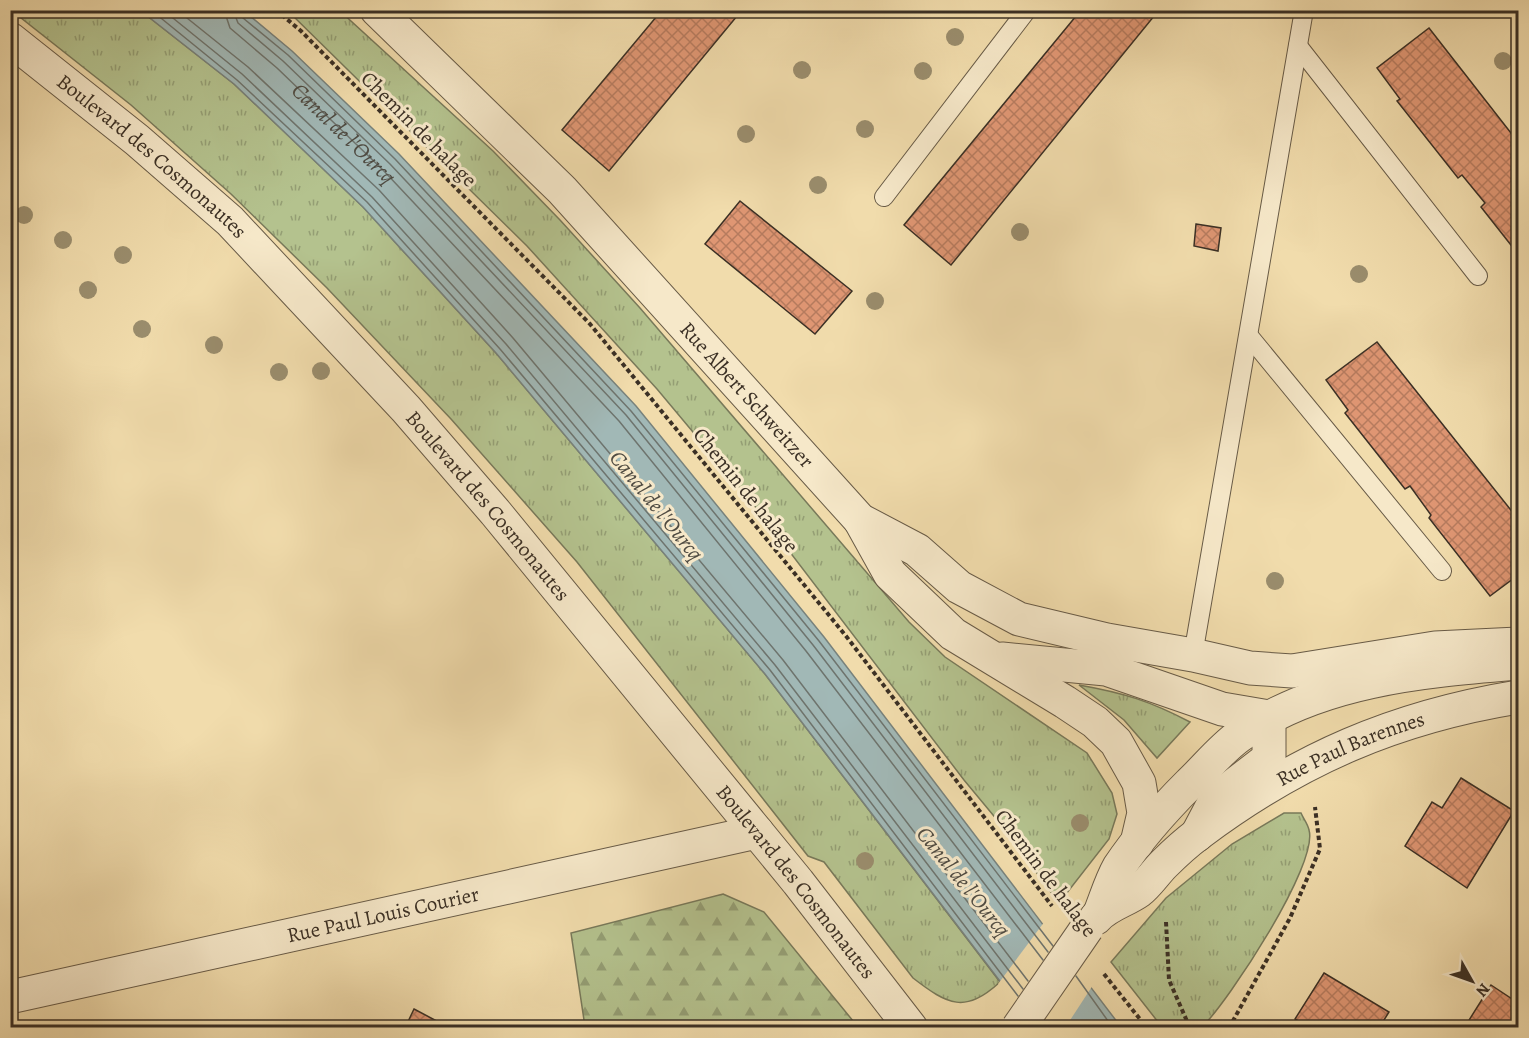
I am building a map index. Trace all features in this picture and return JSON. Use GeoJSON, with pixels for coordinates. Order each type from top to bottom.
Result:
{"type":"FeatureCollection","features":[{"type":"Feature","properties":{"kind":"street","name":"Rue Albert Schweitzer"},"geometry":{"type":"LineString","coordinates":[[376,10],[562,190],[860,520],[917,550],[959,587],[1019,619],[1107,640],[1193,655]]}},
{"type":"Feature","properties":{"kind":"street","name":"Boulevard des Cosmonautes"},"geometry":{"type":"LineString","coordinates":[[10,39],[137,140],[246,238],[413,417],[495,512],[757,832],[911,1028]]}},
{"type":"Feature","properties":{"kind":"street"},"geometry":{"type":"LineString","coordinates":[[860,520],[890,574],[953,634],[1095,722],[1116,742],[1138,783],[1144,813],[1137,843]]}},
{"type":"Feature","properties":{"kind":"street"},"geometry":{"type":"LineString","coordinates":[[1193,655],[1250,668],[1292,671],[1435,648],[1518,644]]}},
{"type":"Feature","properties":{"kind":"street"},"geometry":{"type":"LineString","coordinates":[[994,658],[1106,669],[1222,710],[1269,717]]}},
{"type":"Feature","properties":{"kind":"street"},"geometry":{"type":"LineString","coordinates":[[1018,1028],[1094,921],[1118,869],[1137,843],[1179,794],[1237,737],[1296,703],[1333,691],[1435,670],[1518,663]]}},
{"type":"Feature","properties":{"kind":"street"},"geometry":{"type":"LineString","coordinates":[[1250,668],[1269,717],[1302,767]]}},
{"type":"Feature","properties":{"kind":"street","name":"Rue Paul Barennes"},"geometry":{"type":"LineString","coordinates":[[1094,921],[1140,890],[1164,864],[1197,835],[1272,783],[1302,767],[1343,746],[1407,723],[1476,704],[1518,697]]}},
{"type":"Feature","properties":{"kind":"street","name":"Rue Paul Barennes"},"geometry":{"type":"LineString","coordinates":[[1197,835],[1215,799],[1269,758],[1269,717]]}},
{"type":"Feature","properties":{"kind":"street","name":"Rue Paul Louis Courier"},"geometry":{"type":"LineString","coordinates":[[10,997],[757,832]]}},
{"type":"Feature","properties":{"kind":"lane"},"geometry":{"type":"LineString","coordinates":[[884,197],[1027,10]]}},
{"type":"Feature","properties":{"kind":"lane"},"geometry":{"type":"LineString","coordinates":[[1193,655],[1304,10]]}},
{"type":"Feature","properties":{"kind":"lane"},"geometry":{"type":"LineString","coordinates":[[1298,46],[1478,276]]}},
{"type":"Feature","properties":{"kind":"lane"},"geometry":{"type":"LineString","coordinates":[[1248,336],[1442,571]]}},
{"type":"Feature","properties":{"kind":"path","name":"Chemin de halage"},"geometry":{"type":"LineString","coordinates":[[276,10],[301,31],[590,324],[846,636],[1053,908]]}},
{"type":"Feature","properties":{"kind":"path"},"geometry":{"type":"LineString","coordinates":[[1229,1028],[1290,918],[1320,849],[1317,814],[1302,767]]}},
{"type":"Feature","properties":{"kind":"path"},"geometry":{"type":"LineString","coordinates":[[1168,916],[1165,926],[1169,980],[1190,1028]]}},
{"type":"Feature","properties":{"kind":"path"},"geometry":{"type":"LineString","coordinates":[[1103,973],[1147,1028]]}},
{"type":"Feature","properties":{"kind":"green space"},"geometry":{"type":"Polygon","coordinates":[[[11,10],[141,11],[234,84],[363,207],[496,353],[765,674],[1000,982],[977,999],[956,1002],[936,995],[913,978],[824,862],[808,856],[577,562],[451,419],[327,288],[231,194],[131,105],[11,10]]]}},
{"type":"Feature","properties":{"kind":"green space"},"geometry":{"type":"Polygon","coordinates":[[[288,11],[340,11],[493,151],[640,308],[909,622],[945,657],[1087,753],[1112,793],[1117,814],[1109,839],[1059,903],[754,505],[657,389],[527,246],[288,11]]]}},
{"type":"Feature","properties":{"kind":"green space"},"geometry":{"type":"Polygon","coordinates":[[[1079,685],[1136,699],[1162,708],[1190,722],[1157,758],[1124,720],[1079,685]]]}},
{"type":"Feature","properties":{"kind":"green space"},"geometry":{"type":"Polygon","coordinates":[[[1284,813],[1301,813],[1309,830],[1308,847],[1300,872],[1269,932],[1231,990],[1202,1027],[1162,1027],[1111,962],[1166,898],[1232,844],[1284,813]]]}},
{"type":"Feature","properties":{"kind":"green space"},"geometry":{"type":"Polygon","coordinates":[[[723,894],[764,912],[858,1027],[580,1027],[584,1020],[571,933],[723,894]]]}},
{"type":"Feature","properties":{"kind":"water","name":"Canal de l'Ourcq"},"geometry":{"type":"Polygon","coordinates":[[[141,11],[244,11],[292,51],[399,154],[636,406],[824,637],[1121,1027],[1035,1027],[765,674],[496,353],[363,207],[234,84],[141,11]]]}},
{"type":"Feature","properties":{"kind":"pier"},"geometry":{"type":"Polygon","coordinates":[[[1045,921],[1093,985],[1065,1028],[1031,1028],[998,984],[1045,921]]]}},
{"type":"Feature","properties":{"kind":"building"},"geometry":{"type":"Polygon","coordinates":[[[662,10],[742,10],[609,171],[562,130],[662,10]]]}},
{"type":"Feature","properties":{"kind":"building"},"geometry":{"type":"Polygon","coordinates":[[[1081,10],[1159,10],[951,265],[904,225],[1081,10]]]}},
{"type":"Feature","properties":{"kind":"building"},"geometry":{"type":"Polygon","coordinates":[[[1429,28],[1518,142],[1518,254],[1481,207],[1485,203],[1462,175],[1458,178],[1397,101],[1400,99],[1377,68],[1429,28]]]}},
{"type":"Feature","properties":{"kind":"building"},"geometry":{"type":"Polygon","coordinates":[[[740,201],[852,291],[815,334],[705,244],[740,201]]]}},
{"type":"Feature","properties":{"kind":"building"},"geometry":{"type":"Polygon","coordinates":[[[1196,224],[1221,228],[1218,251],[1194,246],[1196,224]]]}},
{"type":"Feature","properties":{"kind":"building"},"geometry":{"type":"Polygon","coordinates":[[[1377,342],[1518,519],[1518,575],[1490,596],[1429,518],[1431,515],[1410,486],[1405,489],[1345,413],[1348,410],[1326,380],[1377,342]]]}},
{"type":"Feature","properties":{"kind":"building"},"geometry":{"type":"Polygon","coordinates":[[[1461,778],[1514,811],[1467,888],[1405,846],[1432,802],[1442,808],[1461,778]]]}},
{"type":"Feature","properties":{"kind":"building"},"geometry":{"type":"Polygon","coordinates":[[[1324,973],[1389,1012],[1379,1028],[1309,1028],[1295,1019],[1324,973]]]}},
{"type":"Feature","properties":{"kind":"building"},"geometry":{"type":"Polygon","coordinates":[[[1491,985],[1518,1003],[1518,1028],[1466,1025],[1491,985]]]}},
{"type":"Feature","properties":{"kind":"building"},"geometry":{"type":"Polygon","coordinates":[[[414,1009],[450,1028],[405,1028],[414,1009]]]}}]}
